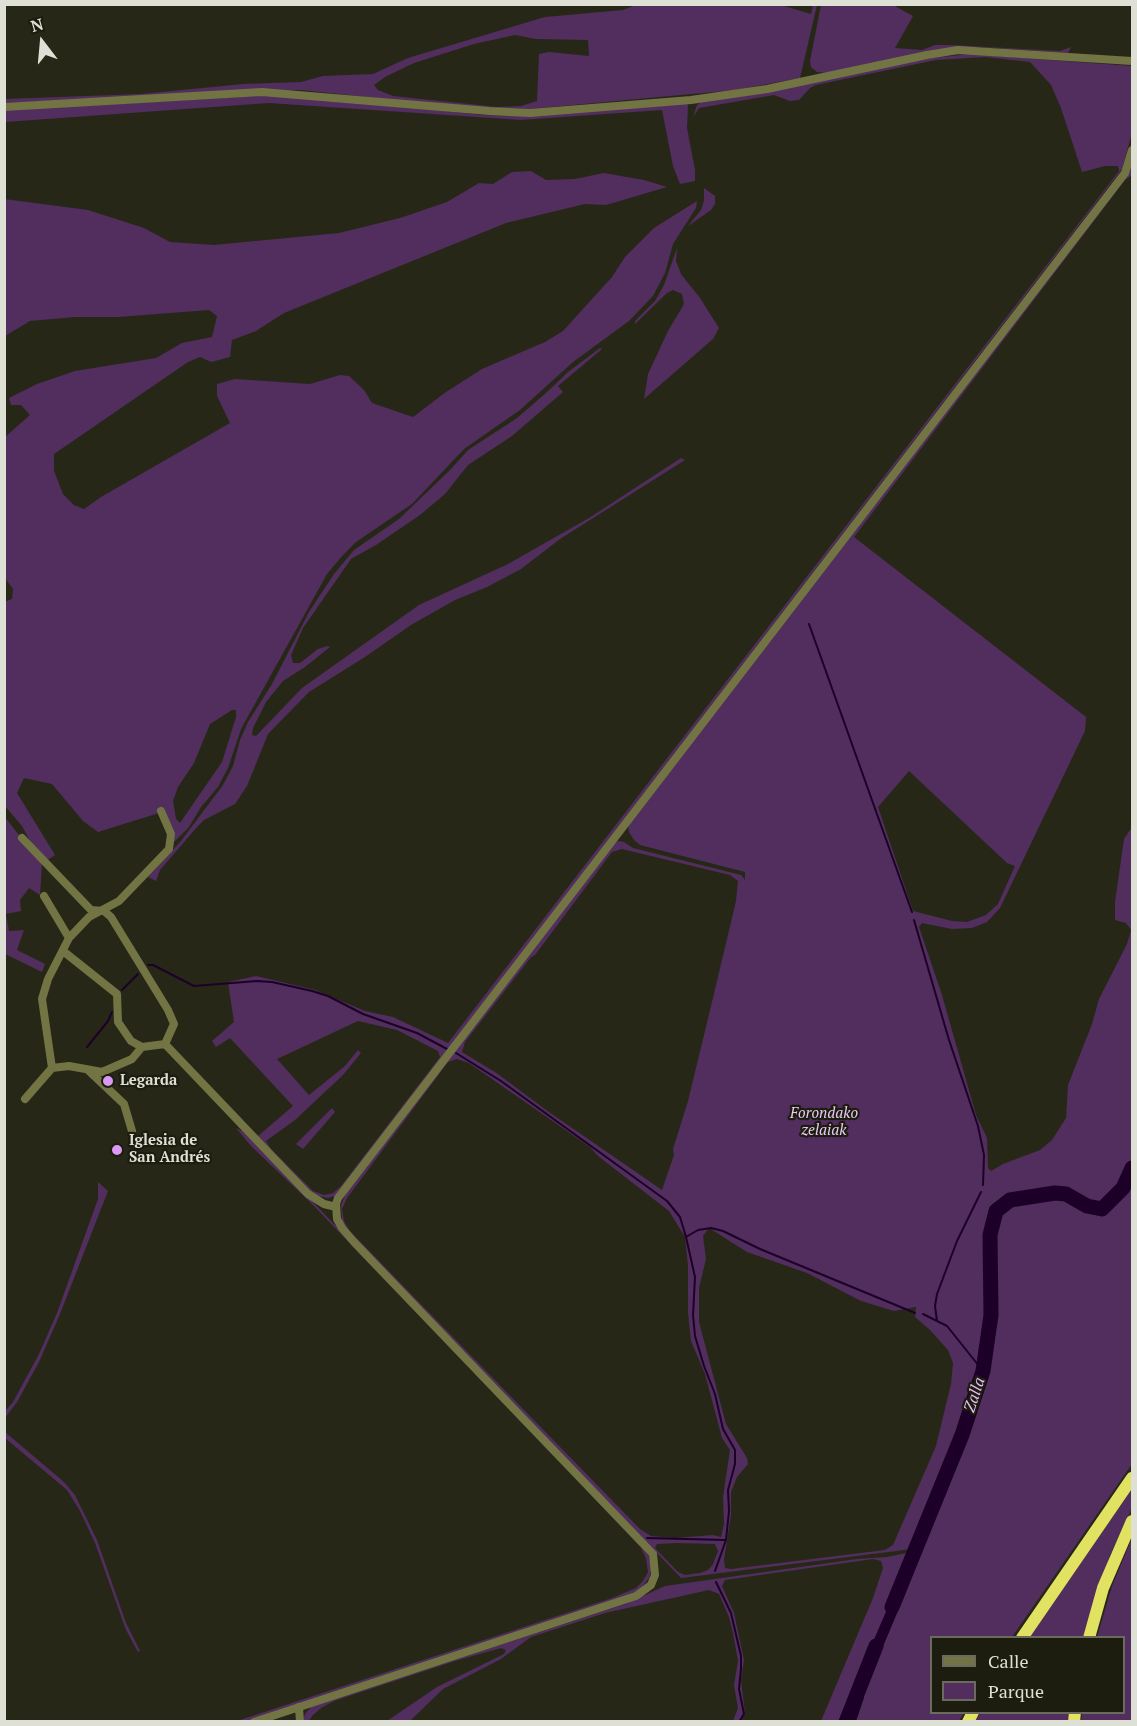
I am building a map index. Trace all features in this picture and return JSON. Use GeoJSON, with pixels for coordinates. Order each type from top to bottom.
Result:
{"type":"FeatureCollection","features":[{"type":"Feature","properties":{"kind":"highway"},"geometry":{"type":"LineString","coordinates":[[1023,1636],[1132,1478]]}},
{"type":"Feature","properties":{"kind":"highway"},"geometry":{"type":"LineString","coordinates":[[1090,1636],[1103,1588],[1132,1521]]}},
{"type":"Feature","properties":{"kind":"street"},"geometry":{"type":"LineString","coordinates":[[4,107],[262,92],[530,113],[691,100],[767,89],[927,54],[958,50],[1132,61]]}},
{"type":"Feature","properties":{"kind":"street"},"geometry":{"type":"LineString","coordinates":[[254,1722],[636,1596],[651,1585],[655,1575],[652,1554],[354,1242],[342,1228],[336,1215],[338,1198],[1125,173],[1132,150]]}},
{"type":"Feature","properties":{"kind":"street"},"geometry":{"type":"LineString","coordinates":[[52,1068],[46,1041],[42,999],[48,979],[69,938],[89,918],[119,901],[169,849],[171,834],[162,811]]}},
{"type":"Feature","properties":{"kind":"street"},"geometry":{"type":"LineString","coordinates":[[22,838],[91,910],[104,911],[111,917],[168,1010],[174,1024],[165,1044]]}},
{"type":"Feature","properties":{"kind":"street"},"geometry":{"type":"LineString","coordinates":[[44,896],[69,938]]}},
{"type":"Feature","properties":{"kind":"street"},"geometry":{"type":"LineString","coordinates":[[63,951],[117,994],[118,1022],[131,1041],[142,1047],[165,1044]]}},
{"type":"Feature","properties":{"kind":"street"},"geometry":{"type":"LineString","coordinates":[[165,1044],[308,1194],[324,1204],[336,1207]]}},
{"type":"Feature","properties":{"kind":"street"},"geometry":{"type":"LineString","coordinates":[[25,1099],[52,1068],[69,1066],[102,1072],[132,1059],[142,1047]]}},
{"type":"Feature","properties":{"kind":"street"},"geometry":{"type":"LineString","coordinates":[[88,1071],[124,1104],[132,1131]]}},
{"type":"Feature","properties":{"kind":"street"},"geometry":{"type":"LineString","coordinates":[[299,1707],[300,1722]]}},
{"type":"Feature","properties":{"kind":"green space"},"geometry":{"type":"Polygon","coordinates":[[[636,5],[781,5],[811,14],[813,5],[817,5],[800,78],[735,90],[530,109],[464,107],[301,90],[5,103],[4,99],[141,94],[243,84],[301,82],[323,76],[373,74],[408,58],[545,17],[623,10],[636,5]],[[515,35],[474,44],[414,63],[374,85],[378,90],[393,96],[497,107],[521,106],[537,101],[539,54],[549,52],[589,56],[588,40],[536,39],[515,35]]]}},
{"type":"Feature","properties":{"kind":"green space"},"geometry":{"type":"Polygon","coordinates":[[[821,5],[893,5],[913,16],[895,48],[922,50],[935,45],[951,45],[1060,51],[1071,47],[1068,53],[979,47],[827,73],[817,72],[811,67],[810,61],[821,5]]]}},
{"type":"Feature","properties":{"kind":"green space"},"geometry":{"type":"Polygon","coordinates":[[[969,54],[1132,66],[1132,133],[1122,169],[335,1196],[328,1198],[313,1195],[258,1136],[293,1106],[230,1038],[216,1047],[212,1041],[234,1022],[228,982],[256,976],[315,990],[365,1011],[393,1017],[448,1043],[1119,171],[1118,166],[1105,166],[1082,172],[1051,85],[1030,62],[985,57],[936,60],[816,85],[799,100],[790,101],[774,95],[699,108],[693,117],[697,105],[702,101],[933,58],[969,54]],[[358,1021],[277,1059],[309,1095],[345,1066],[358,1050],[361,1053],[343,1075],[295,1120],[266,1141],[271,1149],[313,1191],[324,1195],[333,1193],[341,1186],[440,1057],[438,1051],[397,1030],[358,1021]]]}},
{"type":"Feature","properties":{"kind":"green space"},"geometry":{"type":"Polygon","coordinates":[[[260,96],[308,96],[482,115],[528,116],[686,103],[688,105],[687,128],[695,181],[680,184],[673,166],[662,110],[521,120],[269,103],[5,122],[5,110],[260,96]]]}},
{"type":"Feature","properties":{"kind":"green space","name":"Forondako zelaiak"},"geometry":{"type":"Polygon","coordinates":[[[1132,164],[1132,175],[1125,180],[854,537],[1086,717],[1085,731],[1000,908],[987,922],[972,928],[952,929],[922,923],[919,927],[942,995],[976,1115],[987,1138],[988,1168],[991,1171],[1040,1150],[1052,1140],[1066,1118],[1068,1085],[1092,1024],[1099,999],[1127,944],[1131,930],[1126,923],[1115,920],[1115,902],[1124,839],[1132,827],[1132,1464],[1013,1636],[930,1636],[930,1714],[963,1714],[959,1721],[856,1721],[864,1698],[855,1697],[844,1721],[821,1721],[873,1598],[883,1568],[881,1561],[873,1559],[725,1580],[722,1586],[734,1613],[744,1660],[741,1680],[745,1714],[741,1721],[733,1721],[738,1708],[734,1685],[738,1661],[733,1633],[719,1594],[709,1590],[605,1613],[531,1637],[501,1659],[443,1689],[410,1721],[387,1721],[437,1687],[504,1654],[506,1650],[501,1648],[455,1661],[334,1701],[321,1708],[309,1721],[303,1721],[311,1707],[625,1604],[665,1586],[911,1552],[912,1549],[681,1578],[360,1243],[342,1222],[341,1205],[345,1195],[613,844],[618,841],[624,842],[633,848],[741,875],[745,880],[745,872],[640,845],[629,832],[628,825],[1127,175],[1132,164]],[[909,771],[878,807],[913,911],[952,921],[967,922],[986,915],[998,904],[1015,866],[1007,863],[909,771]],[[622,849],[612,852],[535,955],[531,957],[465,1042],[462,1052],[498,1074],[662,1190],[688,1101],[736,901],[738,881],[730,875],[622,849]],[[457,1059],[448,1062],[347,1198],[342,1209],[344,1221],[350,1231],[640,1529],[651,1536],[675,1538],[713,1535],[721,1537],[724,1524],[723,1497],[730,1450],[722,1438],[705,1374],[691,1341],[685,1237],[669,1211],[598,1156],[590,1147],[469,1063],[457,1059]],[[709,1228],[703,1236],[706,1259],[699,1288],[699,1322],[726,1424],[747,1458],[748,1464],[737,1477],[731,1492],[731,1515],[724,1560],[725,1568],[885,1550],[893,1545],[936,1446],[951,1384],[953,1363],[948,1350],[915,1317],[916,1307],[894,1311],[861,1301],[807,1273],[747,1252],[709,1228]],[[657,1544],[655,1548],[678,1572],[685,1575],[708,1570],[718,1551],[715,1544],[657,1544]],[[905,1592],[864,1662],[873,1670],[905,1592]]]}},
{"type":"Feature","properties":{"kind":"green space"},"geometry":{"type":"Polygon","coordinates":[[[531,171],[546,180],[575,179],[604,173],[644,180],[667,187],[606,205],[585,204],[506,223],[284,313],[256,331],[232,340],[230,357],[211,362],[200,357],[188,362],[54,454],[54,471],[63,494],[74,505],[84,509],[230,423],[217,396],[217,384],[235,379],[310,384],[340,375],[349,376],[364,390],[372,403],[413,417],[482,369],[545,342],[563,331],[612,277],[625,257],[654,228],[697,201],[696,208],[673,244],[665,273],[653,296],[629,321],[573,362],[520,410],[464,449],[412,504],[356,542],[327,574],[241,729],[228,768],[218,787],[201,807],[189,827],[173,843],[159,813],[98,832],[83,821],[52,784],[24,778],[17,793],[55,855],[46,861],[34,848],[22,826],[5,806],[4,602],[12,599],[13,589],[5,578],[5,437],[30,415],[21,405],[11,405],[9,398],[37,384],[75,371],[156,358],[182,343],[212,337],[217,316],[209,310],[30,321],[5,336],[4,199],[88,210],[144,228],[170,242],[214,245],[339,233],[400,218],[447,202],[479,183],[493,184],[512,172],[531,171]],[[232,710],[210,724],[194,763],[178,787],[173,801],[176,819],[180,823],[222,762],[236,717],[236,710],[232,710]]]}},
{"type":"Feature","properties":{"kind":"green space"},"geometry":{"type":"Polygon","coordinates":[[[704,188],[715,196],[715,204],[711,210],[688,226],[701,210],[704,188]]]}},
{"type":"Feature","properties":{"kind":"green space"},"geometry":{"type":"Polygon","coordinates":[[[677,248],[676,261],[681,274],[719,328],[713,339],[644,399],[648,374],[668,331],[684,304],[682,294],[673,290],[667,293],[635,324],[635,321],[655,301],[664,285],[677,248]]]}},
{"type":"Feature","properties":{"kind":"green space"},"geometry":{"type":"Polygon","coordinates":[[[600,348],[602,349],[558,386],[563,392],[512,436],[468,465],[445,494],[420,515],[351,559],[303,628],[291,655],[293,663],[300,663],[318,649],[330,647],[283,681],[266,702],[253,728],[252,735],[256,736],[302,688],[419,605],[508,564],[589,518],[681,458],[685,460],[560,539],[521,569],[487,587],[455,600],[411,625],[309,692],[268,734],[247,786],[235,804],[204,820],[160,870],[156,881],[148,877],[181,841],[223,785],[233,766],[248,722],[272,684],[309,612],[334,574],[354,550],[399,519],[468,450],[517,418],[568,372],[600,348]]]}},
{"type":"Feature","properties":{"kind":"green space"},"geometry":{"type":"Polygon","coordinates":[[[4,816],[42,864],[40,895],[29,888],[20,900],[21,911],[6,914],[9,931],[24,930],[17,950],[45,964],[42,972],[5,954],[4,816]]]}},
{"type":"Feature","properties":{"kind":"green space"},"geometry":{"type":"Polygon","coordinates":[[[332,1108],[335,1112],[303,1149],[296,1144],[332,1108]]]}},
{"type":"Feature","properties":{"kind":"green space"},"geometry":{"type":"Polygon","coordinates":[[[236,1128],[253,1140],[313,1202],[592,1496],[313,1205],[251,1146],[236,1128]]]}},
{"type":"Feature","properties":{"kind":"green space"},"geometry":{"type":"Polygon","coordinates":[[[98,1182],[108,1191],[60,1314],[39,1362],[17,1402],[5,1418],[5,1411],[13,1402],[39,1354],[57,1313],[98,1199],[98,1182]]]}},
{"type":"Feature","properties":{"kind":"green space"},"geometry":{"type":"Polygon","coordinates":[[[5,1432],[64,1482],[75,1495],[97,1540],[126,1623],[140,1651],[138,1652],[126,1630],[95,1543],[80,1511],[67,1490],[5,1438],[5,1432]]]}},
{"type":"Feature","properties":{"kind":"green space"},"geometry":{"type":"Polygon","coordinates":[[[1132,1489],[1132,1508],[1110,1555],[1083,1636],[1030,1636],[1132,1489]]]}},
{"type":"Feature","properties":{"kind":"green space"},"geometry":{"type":"Polygon","coordinates":[[[1132,1538],[1132,1721],[1081,1721],[1082,1714],[1125,1714],[1125,1636],[1097,1636],[1112,1586],[1132,1538]]]}},
{"type":"Feature","properties":{"kind":"green space"},"geometry":{"type":"Polygon","coordinates":[[[641,1547],[649,1556],[651,1570],[643,1586],[633,1594],[247,1721],[237,1721],[612,1598],[636,1588],[648,1572],[646,1558],[641,1547]]]}},
{"type":"Feature","properties":{"kind":"green space"},"geometry":{"type":"Polygon","coordinates":[[[979,1714],[1070,1714],[1069,1721],[975,1722],[979,1714]]]}},
{"type":"Feature","properties":{"kind":"shaded area"},"geometry":{"type":"Polygon","coordinates":[[[896,1588],[906,1592],[873,1670],[864,1663],[896,1588]]]}},
{"type":"Feature","properties":{"kind":"shaded area"},"geometry":{"type":"Polygon","coordinates":[[[855,1697],[864,1697],[856,1721],[844,1721],[855,1697]]]}},
{"type":"Feature","properties":{"kind":"waterway"},"geometry":{"type":"LineString","coordinates":[[809,624],[912,912]]}},
{"type":"Feature","properties":{"kind":"waterway"},"geometry":{"type":"LineString","coordinates":[[914,920],[949,1040],[978,1126],[984,1155],[983,1185]]}},
{"type":"Feature","properties":{"kind":"waterway"},"geometry":{"type":"LineString","coordinates":[[148,965],[153,965],[194,986],[257,981],[312,991],[328,996],[363,1014],[417,1033],[447,1049]]}},
{"type":"Feature","properties":{"kind":"waterway"},"geometry":{"type":"LineString","coordinates":[[122,990],[138,974]]}},
{"type":"Feature","properties":{"kind":"waterway"},"geometry":{"type":"LineString","coordinates":[[87,1047],[108,1021],[112,1012]]}},
{"type":"Feature","properties":{"kind":"waterway"},"geometry":{"type":"LineString","coordinates":[[456,1053],[501,1081],[667,1201],[680,1217],[686,1237],[698,1230],[711,1228],[723,1231],[760,1249],[915,1313]]}},
{"type":"Feature","properties":{"kind":"waterway","name":"Zalla"},"geometry":{"type":"LineString","coordinates":[[892,1607],[962,1435],[983,1371],[991,1315],[990,1235],[996,1211],[1010,1200],[1055,1193],[1066,1194],[1087,1206],[1102,1209],[1123,1188],[1132,1168]]}},
{"type":"Feature","properties":{"kind":"waterway"},"geometry":{"type":"LineString","coordinates":[[937,1321],[935,1306],[937,1294],[957,1241],[981,1192]]}},
{"type":"Feature","properties":{"kind":"waterway"},"geometry":{"type":"LineString","coordinates":[[686,1237],[695,1277],[693,1315],[695,1336],[715,1394],[723,1429],[735,1450],[735,1464],[728,1490],[729,1511],[726,1540],[715,1571]]}},
{"type":"Feature","properties":{"kind":"waterway"},"geometry":{"type":"LineString","coordinates":[[923,1314],[947,1326],[983,1371]]}},
{"type":"Feature","properties":{"kind":"waterway"},"geometry":{"type":"LineString","coordinates":[[647,1538],[725,1540]]}},
{"type":"Feature","properties":{"kind":"waterway"},"geometry":{"type":"LineString","coordinates":[[716,1582],[731,1613],[741,1656],[739,1689],[744,1714],[739,1722]]}},
{"type":"Feature","properties":{"kind":"waterway","name":"Zalla"},"geometry":{"type":"LineString","coordinates":[[846,1722],[876,1646]]}},
{"type":"Feature","properties":{"kind":"place","name":"Legarda"},"geometry":{"type":"Point","coordinates":[108,1081]}},
{"type":"Feature","properties":{"kind":"place","name":"Iglesia de San Andrés"},"geometry":{"type":"Point","coordinates":[117,1150]}}]}
